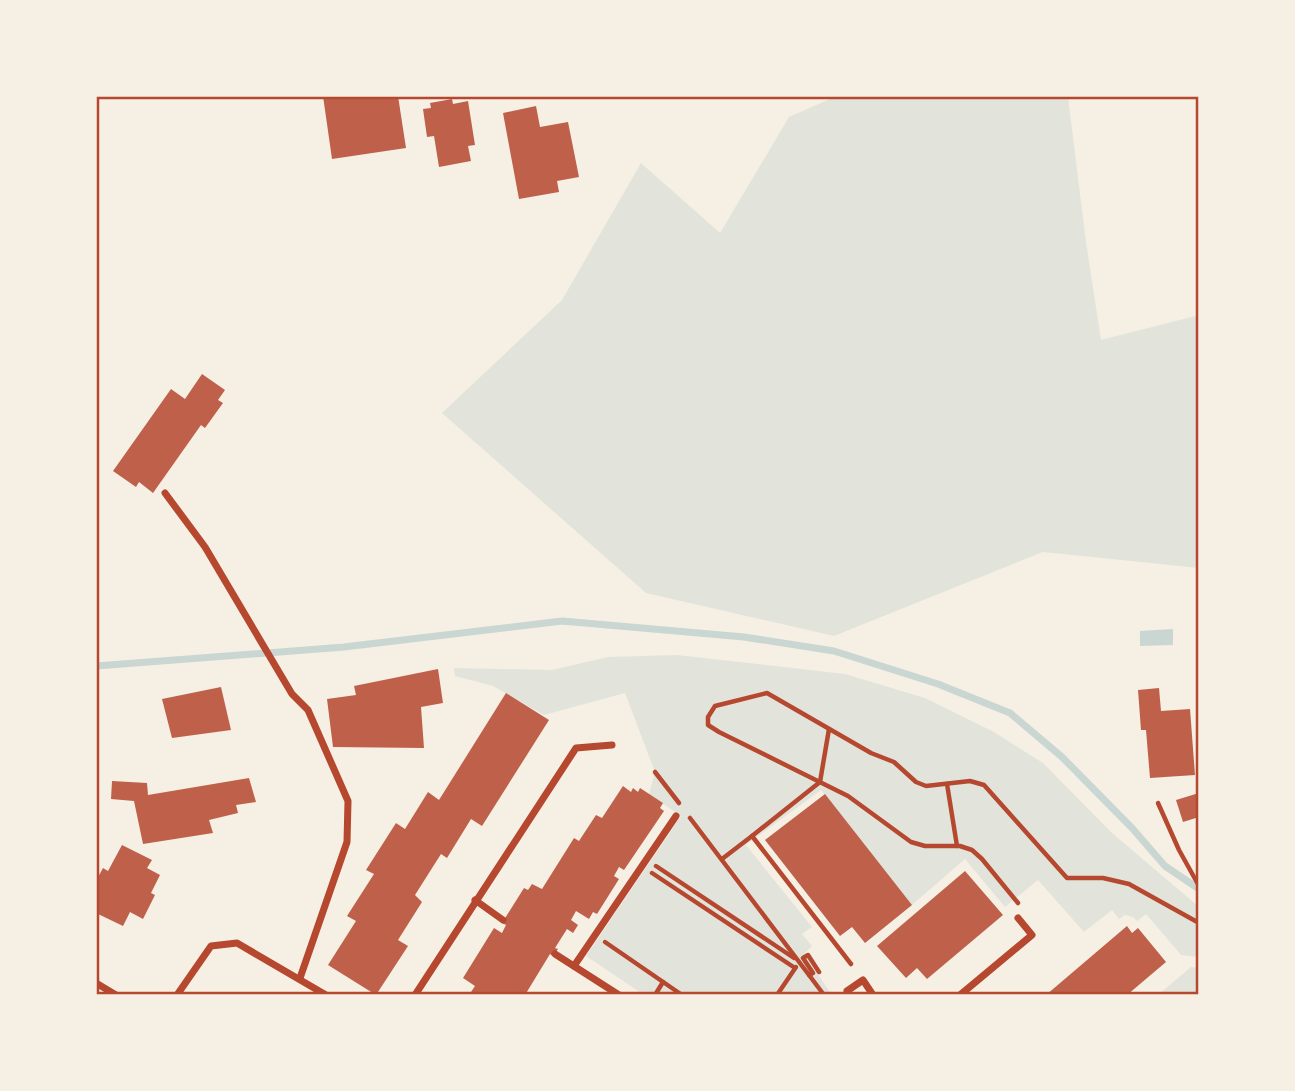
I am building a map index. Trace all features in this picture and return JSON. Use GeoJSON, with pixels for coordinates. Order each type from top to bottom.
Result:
{"type":"FeatureCollection","features":[{"type":"Feature","properties":{"kind":"street"},"geometry":{"type":"LineString","coordinates":[[165,493],[205,547],[292,694],[308,710],[348,801],[347,842],[300,978]]}},
{"type":"Feature","properties":{"kind":"street"},"geometry":{"type":"LineString","coordinates":[[415,995],[576,748],[612,745]]}},
{"type":"Feature","properties":{"kind":"street"},"geometry":{"type":"LineString","coordinates":[[574,966],[676,816]]}},
{"type":"Feature","properties":{"kind":"street"},"geometry":{"type":"LineString","coordinates":[[475,900],[503,920]]}},
{"type":"Feature","properties":{"kind":"street"},"geometry":{"type":"LineString","coordinates":[[960,995],[1032,934],[1018,918]]}},
{"type":"Feature","properties":{"kind":"street"},"geometry":{"type":"LineString","coordinates":[[177,995],[211,946],[237,943],[326,995]]}},
{"type":"Feature","properties":{"kind":"street"},"geometry":{"type":"LineString","coordinates":[[555,954],[619,995]]}},
{"type":"Feature","properties":{"kind":"street"},"geometry":{"type":"LineString","coordinates":[[847,991],[863,980],[873,995]]}},
{"type":"Feature","properties":{"kind":"street"},"geometry":{"type":"LineString","coordinates":[[96,983],[116,995]]}},
{"type":"Feature","properties":{"kind":"path"},"geometry":{"type":"LineString","coordinates":[[1018,903],[972,850],[957,846],[925,846],[911,842],[868,809],[719,732],[708,724],[708,717],[715,706],[767,692],[871,753],[894,762],[916,782],[926,786],[970,781],[984,785],[1067,878],[1103,878],[1129,884],[1199,923]]}},
{"type":"Feature","properties":{"kind":"path"},"geometry":{"type":"LineString","coordinates":[[722,859],[820,782],[829,729]]}},
{"type":"Feature","properties":{"kind":"path"},"geometry":{"type":"LineString","coordinates":[[655,772],[681,806]]}},
{"type":"Feature","properties":{"kind":"path"},"geometry":{"type":"LineString","coordinates":[[947,784],[957,846]]}},
{"type":"Feature","properties":{"kind":"path"},"geometry":{"type":"LineString","coordinates":[[1158,803],[1199,886]]}},
{"type":"Feature","properties":{"kind":"path"},"geometry":{"type":"LineString","coordinates":[[680,824],[687,814],[824,995]]}},
{"type":"Feature","properties":{"kind":"path"},"geometry":{"type":"LineString","coordinates":[[752,836],[851,964]]}},
{"type":"Feature","properties":{"kind":"path"},"geometry":{"type":"LineString","coordinates":[[660,855],[653,865],[800,962]]}},
{"type":"Feature","properties":{"kind":"path"},"geometry":{"type":"LineString","coordinates":[[650,871],[795,968]]}},
{"type":"Feature","properties":{"kind":"path"},"geometry":{"type":"LineString","coordinates":[[603,941],[682,995]]}},
{"type":"Feature","properties":{"kind":"path"},"geometry":{"type":"LineString","coordinates":[[809,975],[813,973],[803,958],[808,955],[819,971]]}},
{"type":"Feature","properties":{"kind":"path"},"geometry":{"type":"LineString","coordinates":[[777,995],[800,962]]}},
{"type":"Feature","properties":{"kind":"path"},"geometry":{"type":"LineString","coordinates":[[655,995],[663,982]]}},
{"type":"Feature","properties":{"kind":"shaded area"},"geometry":{"type":"Polygon","coordinates":[[[837,96],[1068,97],[1101,340],[1199,315],[1199,568],[1043,552],[834,636],[646,593],[442,413],[562,300],[641,163],[720,233],[789,117],[837,96]]]}},
{"type":"Feature","properties":{"kind":"shaded area"},"geometry":{"type":"Polygon","coordinates":[[[1173,629],[1173,645],[1140,646],[1140,631],[1173,629]]]}},
{"type":"Feature","properties":{"kind":"shaded area"},"geometry":{"type":"Polygon","coordinates":[[[677,655],[845,674],[925,698],[994,732],[1043,763],[1111,832],[1199,907],[1199,957],[1181,955],[1146,914],[1137,921],[1125,915],[1119,919],[1112,910],[1084,932],[1038,880],[1005,907],[965,859],[912,905],[821,790],[746,845],[812,927],[802,934],[812,946],[804,954],[832,995],[644,995],[586,956],[681,816],[649,794],[655,772],[625,693],[544,715],[493,686],[455,676],[454,668],[552,670],[608,657],[677,655]]]}},
{"type":"Feature","properties":{"kind":"shaded area"},"geometry":{"type":"Polygon","coordinates":[[[1191,967],[1199,968],[1199,995],[1158,995],[1191,967]]]}},
{"type":"Feature","properties":{"kind":"building"},"geometry":{"type":"Polygon","coordinates":[[[323,96],[398,96],[406,148],[332,159],[323,96]]]}},
{"type":"Feature","properties":{"kind":"building"},"geometry":{"type":"Polygon","coordinates":[[[452,99],[453,104],[468,101],[475,145],[468,146],[471,161],[439,167],[434,136],[427,137],[423,109],[431,108],[430,103],[452,99]]]}},
{"type":"Feature","properties":{"kind":"building"},"geometry":{"type":"Polygon","coordinates":[[[536,106],[540,127],[568,122],[579,177],[557,181],[559,192],[519,199],[503,113],[536,106]]]}},
{"type":"Feature","properties":{"kind":"building"},"geometry":{"type":"Polygon","coordinates":[[[202,374],[225,390],[218,400],[223,403],[205,428],[201,425],[153,493],[139,482],[136,487],[113,471],[171,389],[185,399],[202,374]]]}},
{"type":"Feature","properties":{"kind":"building"},"geometry":{"type":"Polygon","coordinates":[[[438,669],[443,703],[421,707],[424,748],[333,747],[327,699],[356,695],[354,686],[438,669]]]}},
{"type":"Feature","properties":{"kind":"building"},"geometry":{"type":"Polygon","coordinates":[[[221,687],[231,730],[172,738],[162,699],[221,687]]]}},
{"type":"Feature","properties":{"kind":"building"},"geometry":{"type":"Polygon","coordinates":[[[1159,688],[1161,711],[1190,709],[1195,775],[1150,778],[1146,730],[1141,730],[1138,690],[1159,688]]]}},
{"type":"Feature","properties":{"kind":"building"},"geometry":{"type":"Polygon","coordinates":[[[506,693],[549,720],[482,826],[471,819],[447,858],[441,854],[415,895],[422,902],[398,940],[408,946],[376,995],[328,965],[356,921],[347,916],[374,874],[366,870],[396,823],[405,829],[428,792],[439,800],[506,693]]]}},
{"type":"Feature","properties":{"kind":"building"},"geometry":{"type":"Polygon","coordinates":[[[249,778],[256,802],[236,805],[238,813],[209,820],[213,833],[143,844],[134,801],[111,799],[112,781],[147,783],[148,795],[249,778]]]}},
{"type":"Feature","properties":{"kind":"building"},"geometry":{"type":"Polygon","coordinates":[[[623,786],[631,792],[633,788],[638,792],[640,788],[663,803],[660,808],[664,811],[624,870],[619,867],[614,876],[619,879],[597,914],[593,912],[589,919],[576,911],[571,920],[578,925],[573,933],[567,929],[555,948],[558,949],[553,956],[550,954],[525,995],[469,995],[475,986],[463,978],[494,928],[502,933],[506,925],[502,923],[524,888],[528,890],[532,884],[542,889],[574,838],[579,841],[596,815],[602,818],[623,786]]]}},
{"type":"Feature","properties":{"kind":"building"},"geometry":{"type":"Polygon","coordinates":[[[1199,793],[1199,817],[1183,822],[1176,800],[1199,793]]]}},
{"type":"Feature","properties":{"kind":"building"},"geometry":{"type":"Polygon","coordinates":[[[825,794],[912,905],[865,943],[852,927],[840,936],[765,840],[825,794]]]}},
{"type":"Feature","properties":{"kind":"building"},"geometry":{"type":"Polygon","coordinates":[[[122,845],[152,860],[147,868],[160,875],[151,893],[155,895],[143,919],[130,912],[123,926],[96,913],[96,881],[103,868],[108,871],[122,845]]]}},
{"type":"Feature","properties":{"kind":"building"},"geometry":{"type":"Polygon","coordinates":[[[965,871],[1003,915],[927,979],[917,968],[906,978],[877,946],[965,871]]]}},
{"type":"Feature","properties":{"kind":"building"},"geometry":{"type":"Polygon","coordinates":[[[1127,926],[1132,933],[1138,928],[1166,962],[1127,995],[1046,995],[1127,926]]]}},
{"type":"Feature","properties":{"kind":"waterway"},"geometry":{"type":"LineString","coordinates":[[96,666],[344,647],[562,621],[744,637],[834,651],[938,684],[1010,713],[1062,757],[1132,828],[1165,866],[1199,889]]}}]}
